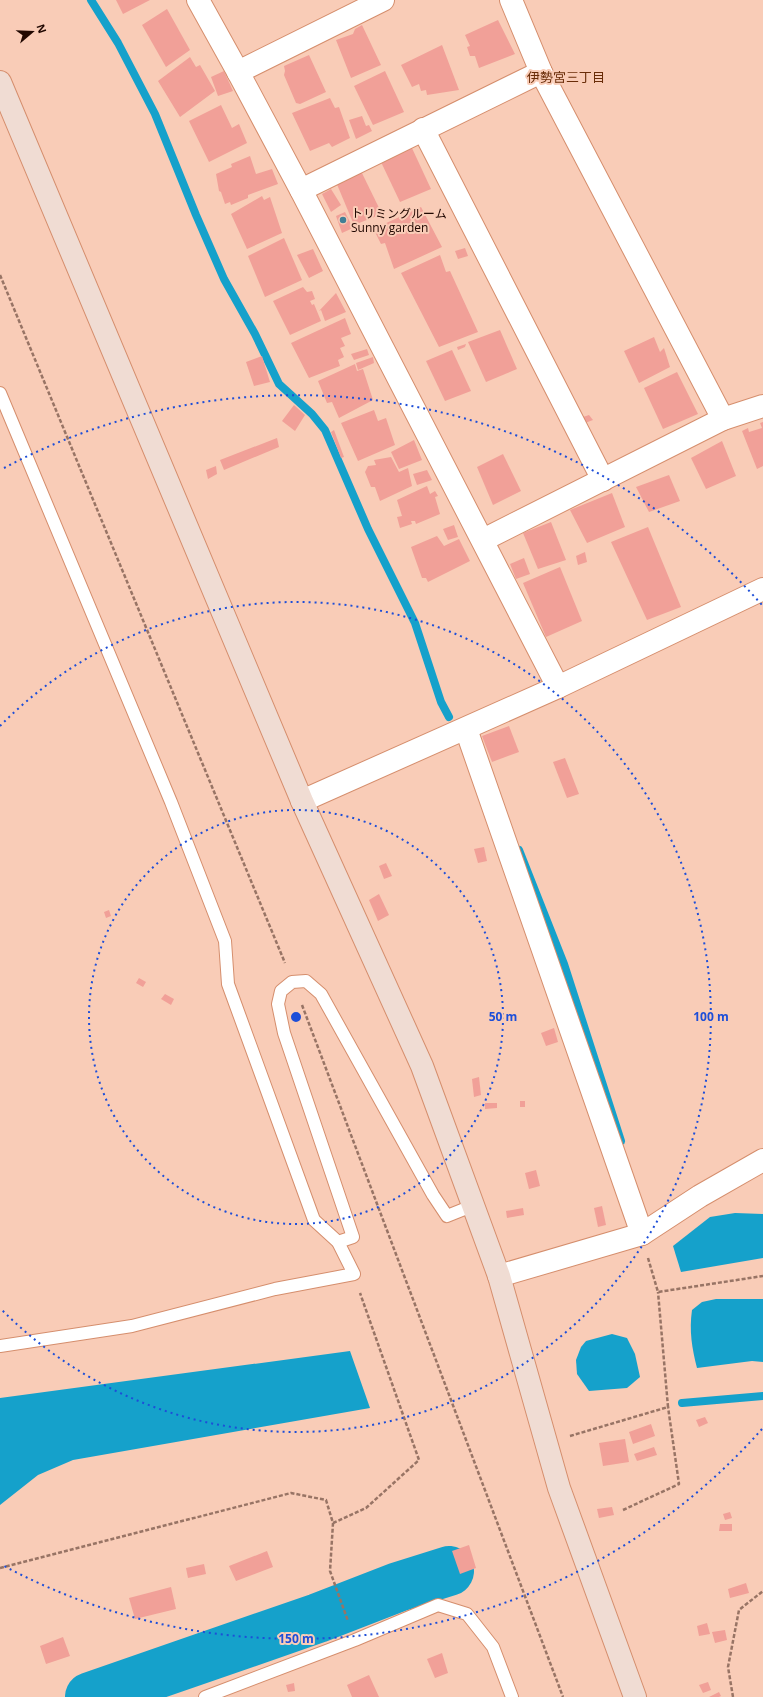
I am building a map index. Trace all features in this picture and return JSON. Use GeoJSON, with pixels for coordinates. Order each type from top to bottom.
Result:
{"type":"FeatureCollection","features":[{"type":"Feature","properties":{"kind":"street"},"geometry":{"type":"LineString","coordinates":[[198,0],[301,190],[558,687]]}},
{"type":"Feature","properties":{"kind":"street"},"geometry":{"type":"LineString","coordinates":[[238,72],[382,0]]}},
{"type":"Feature","properties":{"kind":"street"},"geometry":{"type":"LineString","coordinates":[[519,3],[541,72],[723,419]]}},
{"type":"Feature","properties":{"kind":"street"},"geometry":{"type":"LineString","coordinates":[[301,190],[541,72]]}},
{"type":"Feature","properties":{"kind":"street"},"geometry":{"type":"LineString","coordinates":[[0,82],[302,801],[422,1066],[472,1206],[499,1276],[559,1488],[635,1697]]}},
{"type":"Feature","properties":{"kind":"street"},"geometry":{"type":"LineString","coordinates":[[423,130],[603,480]]}},
{"type":"Feature","properties":{"kind":"street"},"geometry":{"type":"LineString","coordinates":[[482,540],[723,419],[763,406]]}},
{"type":"Feature","properties":{"kind":"street"},"geometry":{"type":"LineString","coordinates":[[302,801],[558,687],[763,589]]}},
{"type":"Feature","properties":{"kind":"street"},"geometry":{"type":"LineString","coordinates":[[466,729],[642,1234]]}},
{"type":"Feature","properties":{"kind":"street"},"geometry":{"type":"LineString","coordinates":[[499,1276],[642,1234],[700,1196],[763,1160]]}},
{"type":"Feature","properties":{"kind":"lane"},"geometry":{"type":"LineString","coordinates":[[0,393],[171,802],[225,941],[228,984],[314,1220],[338,1242],[354,1274],[275,1289],[132,1326],[0,1346]]}},
{"type":"Feature","properties":{"kind":"lane"},"geometry":{"type":"LineString","coordinates":[[338,1242],[352,1237],[284,1033],[278,1004],[281,991],[292,982],[306,981],[321,994],[447,1216],[472,1206]]}},
{"type":"Feature","properties":{"kind":"lane"},"geometry":{"type":"LineString","coordinates":[[205,1697],[355,1640],[438,1605],[467,1614],[494,1647],[512,1697]]}},
{"type":"Feature","properties":{"kind":"path"},"geometry":{"type":"LineString","coordinates":[[623,1510],[679,1484],[668,1406],[658,1292],[642,1234]]}},
{"type":"Feature","properties":{"kind":"path"},"geometry":{"type":"LineString","coordinates":[[332,1523],[366,1508],[419,1460],[354,1274]]}},
{"type":"Feature","properties":{"kind":"path"},"geometry":{"type":"LineString","coordinates":[[658,1292],[763,1276]]}},
{"type":"Feature","properties":{"kind":"path"},"geometry":{"type":"LineString","coordinates":[[547,1443],[668,1406]]}},
{"type":"Feature","properties":{"kind":"path"},"geometry":{"type":"LineString","coordinates":[[0,1568],[291,1493],[326,1500],[332,1523],[330,1571],[355,1640]]}},
{"type":"Feature","properties":{"kind":"path"},"geometry":{"type":"LineString","coordinates":[[733,1697],[728,1667],[739,1610],[763,1591]]}},
{"type":"Feature","properties":{"kind":"water"},"geometry":{"type":"Polygon","coordinates":[[[735,1213],[763,1214],[763,1258],[681,1272],[673,1246],[710,1217],[735,1213]]]}},
{"type":"Feature","properties":{"kind":"water"},"geometry":{"type":"Polygon","coordinates":[[[716,1299],[763,1299],[763,1362],[752,1361],[697,1368],[692,1339],[692,1310],[702,1302],[716,1299]]]}},
{"type":"Feature","properties":{"kind":"water"},"geometry":{"type":"Polygon","coordinates":[[[612,1334],[627,1338],[635,1354],[640,1377],[627,1388],[589,1391],[577,1374],[576,1360],[581,1347],[586,1341],[612,1334]]]}},
{"type":"Feature","properties":{"kind":"water"},"geometry":{"type":"Polygon","coordinates":[[[350,1351],[370,1408],[73,1460],[38,1475],[0,1505],[0,1398],[350,1351]]]}},
{"type":"Feature","properties":{"kind":"building"},"geometry":{"type":"Polygon","coordinates":[[[116,0],[150,0],[123,14],[116,0]]]}},
{"type":"Feature","properties":{"kind":"building"},"geometry":{"type":"Polygon","coordinates":[[[167,9],[190,50],[166,67],[142,25],[167,9]]]}},
{"type":"Feature","properties":{"kind":"building"},"geometry":{"type":"Polygon","coordinates":[[[498,20],[515,54],[479,68],[475,56],[470,56],[467,47],[470,46],[465,35],[498,20]]]}},
{"type":"Feature","properties":{"kind":"building"},"geometry":{"type":"Polygon","coordinates":[[[362,25],[381,65],[351,78],[336,40],[353,34],[355,29],[362,25]]]}},
{"type":"Feature","properties":{"kind":"building"},"geometry":{"type":"Polygon","coordinates":[[[442,45],[459,90],[427,95],[426,90],[421,91],[419,84],[412,87],[401,65],[442,45]]]}},
{"type":"Feature","properties":{"kind":"building"},"geometry":{"type":"Polygon","coordinates":[[[309,55],[326,92],[300,104],[296,103],[284,75],[284,66],[309,55]]]}},
{"type":"Feature","properties":{"kind":"building"},"geometry":{"type":"Polygon","coordinates":[[[190,57],[196,67],[200,65],[215,91],[180,117],[158,81],[190,57]]]}},
{"type":"Feature","properties":{"kind":"building"},"geometry":{"type":"Polygon","coordinates":[[[224,71],[233,91],[218,96],[211,77],[224,71]]]}},
{"type":"Feature","properties":{"kind":"building"},"geometry":{"type":"Polygon","coordinates":[[[385,71],[404,112],[373,125],[354,86],[385,71]]]}},
{"type":"Feature","properties":{"kind":"building"},"geometry":{"type":"Polygon","coordinates":[[[330,98],[335,108],[339,107],[350,138],[332,147],[329,143],[310,151],[292,113],[330,98]]]}},
{"type":"Feature","properties":{"kind":"building"},"geometry":{"type":"Polygon","coordinates":[[[221,105],[232,128],[239,124],[247,143],[209,162],[189,121],[221,105]]]}},
{"type":"Feature","properties":{"kind":"building"},"geometry":{"type":"Polygon","coordinates":[[[362,116],[366,126],[369,125],[372,131],[356,139],[349,120],[362,116]]]}},
{"type":"Feature","properties":{"kind":"building"},"geometry":{"type":"Polygon","coordinates":[[[411,146],[431,189],[400,202],[381,162],[411,146]]]}},
{"type":"Feature","properties":{"kind":"building"},"geometry":{"type":"Polygon","coordinates":[[[250,156],[256,174],[272,169],[278,184],[248,195],[248,198],[231,205],[230,202],[225,204],[221,192],[219,191],[216,174],[232,167],[231,164],[250,156]]]}},
{"type":"Feature","properties":{"kind":"building"},"geometry":{"type":"Polygon","coordinates":[[[359,167],[382,214],[354,225],[336,182],[359,167]]]}},
{"type":"Feature","properties":{"kind":"building"},"geometry":{"type":"Polygon","coordinates":[[[331,189],[341,205],[331,212],[322,194],[331,189]]]}},
{"type":"Feature","properties":{"kind":"building"},"geometry":{"type":"Polygon","coordinates":[[[262,196],[264,200],[270,197],[282,233],[247,249],[231,214],[262,196]]]}},
{"type":"Feature","properties":{"kind":"building"},"geometry":{"type":"Polygon","coordinates":[[[421,207],[442,247],[394,269],[385,243],[381,244],[375,232],[383,229],[382,225],[421,207]]]}},
{"type":"Feature","properties":{"kind":"building"},"geometry":{"type":"Polygon","coordinates":[[[345,212],[353,228],[342,233],[336,216],[345,212]]]}},
{"type":"Feature","properties":{"kind":"building"},"geometry":{"type":"Polygon","coordinates":[[[284,238],[302,280],[265,297],[248,256],[284,238]]]}},
{"type":"Feature","properties":{"kind":"building"},"geometry":{"type":"Polygon","coordinates":[[[465,248],[468,256],[458,259],[455,251],[465,248]]]}},
{"type":"Feature","properties":{"kind":"building"},"geometry":{"type":"Polygon","coordinates":[[[313,249],[323,271],[309,278],[297,255],[313,249]]]}},
{"type":"Feature","properties":{"kind":"building"},"geometry":{"type":"Polygon","coordinates":[[[440,255],[446,272],[450,271],[478,332],[439,347],[401,273],[440,255]]]}},
{"type":"Feature","properties":{"kind":"building"},"geometry":{"type":"Polygon","coordinates":[[[303,287],[307,292],[312,291],[315,299],[310,301],[312,305],[314,304],[321,321],[290,335],[273,301],[303,287]]]}},
{"type":"Feature","properties":{"kind":"building"},"geometry":{"type":"Polygon","coordinates":[[[336,293],[346,312],[325,321],[321,310],[319,311],[336,293]]]}},
{"type":"Feature","properties":{"kind":"building"},"geometry":{"type":"Polygon","coordinates":[[[345,318],[351,334],[341,338],[345,346],[340,348],[344,357],[338,360],[340,366],[309,378],[291,343],[345,318]]]}},
{"type":"Feature","properties":{"kind":"building"},"geometry":{"type":"Polygon","coordinates":[[[500,330],[517,369],[486,382],[468,342],[500,330]]]}},
{"type":"Feature","properties":{"kind":"building"},"geometry":{"type":"Polygon","coordinates":[[[654,337],[660,352],[664,348],[670,367],[639,383],[624,351],[654,337]]]}},
{"type":"Feature","properties":{"kind":"building"},"geometry":{"type":"Polygon","coordinates":[[[466,344],[465,347],[458,350],[457,347],[466,344]]]}},
{"type":"Feature","properties":{"kind":"building"},"geometry":{"type":"Polygon","coordinates":[[[367,349],[369,355],[354,360],[351,354],[367,349]]]}},
{"type":"Feature","properties":{"kind":"building"},"geometry":{"type":"Polygon","coordinates":[[[452,350],[471,391],[445,401],[426,361],[452,350]]]}},
{"type":"Feature","properties":{"kind":"building"},"geometry":{"type":"Polygon","coordinates":[[[262,356],[270,382],[254,386],[246,362],[262,356]]]}},
{"type":"Feature","properties":{"kind":"building"},"geometry":{"type":"Polygon","coordinates":[[[373,357],[374,363],[358,370],[356,363],[373,357]]]}},
{"type":"Feature","properties":{"kind":"building"},"geometry":{"type":"Polygon","coordinates":[[[355,364],[357,371],[363,369],[373,400],[339,418],[332,402],[327,403],[318,381],[355,364]]]}},
{"type":"Feature","properties":{"kind":"building"},"geometry":{"type":"Polygon","coordinates":[[[677,372],[698,414],[663,429],[644,388],[677,372]]]}},
{"type":"Feature","properties":{"kind":"building"},"geometry":{"type":"Polygon","coordinates":[[[294,405],[305,415],[295,431],[282,421],[294,405]]]}},
{"type":"Feature","properties":{"kind":"building"},"geometry":{"type":"Polygon","coordinates":[[[374,410],[378,421],[386,418],[395,445],[358,461],[341,423],[374,410]]]}},
{"type":"Feature","properties":{"kind":"building"},"geometry":{"type":"Polygon","coordinates":[[[589,415],[593,420],[585,423],[583,417],[589,415]]]}},
{"type":"Feature","properties":{"kind":"building"},"geometry":{"type":"Polygon","coordinates":[[[763,422],[763,466],[757,469],[742,431],[748,428],[749,432],[762,428],[760,423],[763,422]]]}},
{"type":"Feature","properties":{"kind":"building"},"geometry":{"type":"Polygon","coordinates":[[[334,430],[344,457],[341,458],[331,432],[334,430]]]}},
{"type":"Feature","properties":{"kind":"building"},"geometry":{"type":"Polygon","coordinates":[[[277,438],[279,447],[224,470],[220,460],[277,438]]]}},
{"type":"Feature","properties":{"kind":"building"},"geometry":{"type":"Polygon","coordinates":[[[414,440],[422,460],[399,469],[391,452],[414,440]]]}},
{"type":"Feature","properties":{"kind":"building"},"geometry":{"type":"Polygon","coordinates":[[[722,441],[736,476],[706,489],[691,458],[722,441]]]}},
{"type":"Feature","properties":{"kind":"building"},"geometry":{"type":"Polygon","coordinates":[[[503,454],[521,491],[493,505],[477,467],[503,454]]]}},
{"type":"Feature","properties":{"kind":"building"},"geometry":{"type":"Polygon","coordinates":[[[391,457],[399,472],[408,468],[412,486],[380,501],[375,487],[371,487],[365,472],[368,466],[376,465],[374,460],[391,457]]]}},
{"type":"Feature","properties":{"kind":"building"},"geometry":{"type":"Polygon","coordinates":[[[216,466],[217,474],[208,479],[206,470],[216,466]]]}},
{"type":"Feature","properties":{"kind":"building"},"geometry":{"type":"Polygon","coordinates":[[[427,470],[432,480],[417,485],[413,474],[427,470]]]}},
{"type":"Feature","properties":{"kind":"building"},"geometry":{"type":"Polygon","coordinates":[[[669,475],[680,501],[649,512],[636,487],[669,475]]]}},
{"type":"Feature","properties":{"kind":"building"},"geometry":{"type":"Polygon","coordinates":[[[427,486],[430,494],[435,491],[438,496],[435,497],[440,514],[416,524],[415,521],[411,521],[412,524],[400,528],[397,517],[402,516],[397,500],[427,486]]]}},
{"type":"Feature","properties":{"kind":"building"},"geometry":{"type":"Polygon","coordinates":[[[612,493],[625,527],[587,543],[570,510],[612,493]]]}},
{"type":"Feature","properties":{"kind":"building"},"geometry":{"type":"Polygon","coordinates":[[[551,522],[566,560],[538,569],[523,533],[551,522]]]}},
{"type":"Feature","properties":{"kind":"building"},"geometry":{"type":"Polygon","coordinates":[[[454,525],[458,537],[448,540],[443,529],[454,525]]]}},
{"type":"Feature","properties":{"kind":"building"},"geometry":{"type":"Polygon","coordinates":[[[648,527],[681,607],[647,620],[611,542],[648,527]]]}},
{"type":"Feature","properties":{"kind":"building"},"geometry":{"type":"Polygon","coordinates":[[[437,536],[444,546],[459,539],[470,561],[428,582],[426,578],[422,578],[411,547],[437,536]]]}},
{"type":"Feature","properties":{"kind":"building"},"geometry":{"type":"Polygon","coordinates":[[[585,552],[587,562],[578,565],[576,556],[585,552]]]}},
{"type":"Feature","properties":{"kind":"building"},"geometry":{"type":"Polygon","coordinates":[[[524,558],[530,574],[516,579],[510,564],[524,558]]]}},
{"type":"Feature","properties":{"kind":"building"},"geometry":{"type":"Polygon","coordinates":[[[560,567],[582,621],[546,637],[523,583],[560,567]]]}},
{"type":"Feature","properties":{"kind":"building"},"geometry":{"type":"Polygon","coordinates":[[[509,726],[519,752],[492,762],[482,736],[509,726]]]}},
{"type":"Feature","properties":{"kind":"building"},"geometry":{"type":"Polygon","coordinates":[[[565,758],[579,794],[567,798],[553,762],[565,758]]]}},
{"type":"Feature","properties":{"kind":"building"},"geometry":{"type":"Polygon","coordinates":[[[484,847],[487,861],[478,863],[474,849],[484,847]]]}},
{"type":"Feature","properties":{"kind":"building"},"geometry":{"type":"Polygon","coordinates":[[[386,863],[392,876],[384,879],[379,866],[386,863]]]}},
{"type":"Feature","properties":{"kind":"building"},"geometry":{"type":"Polygon","coordinates":[[[379,894],[389,915],[378,921],[369,900],[379,894]]]}},
{"type":"Feature","properties":{"kind":"building"},"geometry":{"type":"Polygon","coordinates":[[[109,910],[111,916],[106,918],[104,912],[109,910]]]}},
{"type":"Feature","properties":{"kind":"building"},"geometry":{"type":"Polygon","coordinates":[[[139,978],[146,982],[143,987],[136,983],[139,978]]]}},
{"type":"Feature","properties":{"kind":"building"},"geometry":{"type":"Polygon","coordinates":[[[165,994],[174,999],[171,1005],[161,999],[165,994]]]}},
{"type":"Feature","properties":{"kind":"building"},"geometry":{"type":"Polygon","coordinates":[[[554,1028],[558,1042],[546,1046],[541,1033],[554,1028]]]}},
{"type":"Feature","properties":{"kind":"building"},"geometry":{"type":"Polygon","coordinates":[[[479,1077],[481,1095],[474,1097],[472,1079],[479,1077]]]}},
{"type":"Feature","properties":{"kind":"building"},"geometry":{"type":"Polygon","coordinates":[[[520,1101],[525,1101],[525,1107],[520,1107],[520,1101]]]}},
{"type":"Feature","properties":{"kind":"building"},"geometry":{"type":"Polygon","coordinates":[[[485,1103],[497,1103],[497,1108],[485,1109],[485,1103]]]}},
{"type":"Feature","properties":{"kind":"building"},"geometry":{"type":"Polygon","coordinates":[[[536,1170],[540,1186],[529,1189],[525,1173],[536,1170]]]}},
{"type":"Feature","properties":{"kind":"building"},"geometry":{"type":"Polygon","coordinates":[[[602,1206],[606,1225],[598,1227],[594,1208],[602,1206]]]}},
{"type":"Feature","properties":{"kind":"building"},"geometry":{"type":"Polygon","coordinates":[[[523,1208],[524,1215],[507,1218],[506,1211],[523,1208]]]}},
{"type":"Feature","properties":{"kind":"building"},"geometry":{"type":"Polygon","coordinates":[[[705,1417],[708,1423],[699,1427],[696,1420],[705,1417]]]}},
{"type":"Feature","properties":{"kind":"building"},"geometry":{"type":"Polygon","coordinates":[[[651,1424],[655,1436],[633,1444],[629,1432],[651,1424]]]}},
{"type":"Feature","properties":{"kind":"building"},"geometry":{"type":"Polygon","coordinates":[[[625,1439],[629,1462],[603,1466],[599,1443],[625,1439]]]}},
{"type":"Feature","properties":{"kind":"building"},"geometry":{"type":"Polygon","coordinates":[[[654,1447],[657,1455],[637,1461],[634,1454],[654,1447]]]}},
{"type":"Feature","properties":{"kind":"building"},"geometry":{"type":"Polygon","coordinates":[[[612,1507],[614,1515],[599,1518],[597,1509],[612,1507]]]}},
{"type":"Feature","properties":{"kind":"building"},"geometry":{"type":"Polygon","coordinates":[[[730,1512],[732,1518],[725,1520],[723,1514],[730,1512]]]}},
{"type":"Feature","properties":{"kind":"building"},"geometry":{"type":"Polygon","coordinates":[[[720,1524],[732,1524],[732,1531],[719,1531],[720,1524]]]}},
{"type":"Feature","properties":{"kind":"building"},"geometry":{"type":"Polygon","coordinates":[[[469,1545],[476,1568],[460,1574],[452,1551],[469,1545]]]}},
{"type":"Feature","properties":{"kind":"building"},"geometry":{"type":"Polygon","coordinates":[[[267,1551],[273,1567],[236,1581],[229,1566],[267,1551]]]}},
{"type":"Feature","properties":{"kind":"building"},"geometry":{"type":"Polygon","coordinates":[[[204,1564],[206,1574],[188,1578],[186,1568],[204,1564]]]}},
{"type":"Feature","properties":{"kind":"building"},"geometry":{"type":"Polygon","coordinates":[[[746,1583],[749,1593],[730,1598],[728,1589],[746,1583]]]}},
{"type":"Feature","properties":{"kind":"building"},"geometry":{"type":"Polygon","coordinates":[[[171,1587],[176,1609],[135,1619],[129,1598],[171,1587]]]}},
{"type":"Feature","properties":{"kind":"building"},"geometry":{"type":"Polygon","coordinates":[[[707,1623],[710,1634],[699,1636],[697,1626],[707,1623]]]}},
{"type":"Feature","properties":{"kind":"building"},"geometry":{"type":"Polygon","coordinates":[[[725,1630],[727,1640],[715,1643],[712,1632],[725,1630]]]}},
{"type":"Feature","properties":{"kind":"building"},"geometry":{"type":"Polygon","coordinates":[[[63,1637],[70,1656],[46,1664],[40,1646],[63,1637]]]}},
{"type":"Feature","properties":{"kind":"building"},"geometry":{"type":"Polygon","coordinates":[[[442,1653],[448,1673],[435,1678],[427,1659],[442,1653]]]}},
{"type":"Feature","properties":{"kind":"building"},"geometry":{"type":"Polygon","coordinates":[[[369,1675],[379,1697],[352,1697],[347,1685],[369,1675]]]}},
{"type":"Feature","properties":{"kind":"building"},"geometry":{"type":"Polygon","coordinates":[[[708,1682],[711,1690],[703,1693],[699,1685],[708,1682]]]}},
{"type":"Feature","properties":{"kind":"building"},"geometry":{"type":"Polygon","coordinates":[[[294,1683],[295,1691],[288,1692],[286,1685],[294,1683]]]}},
{"type":"Feature","properties":{"kind":"building"},"geometry":{"type":"Polygon","coordinates":[[[719,1692],[721,1696],[719,1697],[709,1697],[719,1692]]]}},
{"type":"Feature","properties":{"kind":"waterway"},"geometry":{"type":"LineString","coordinates":[[91,0],[118,43],[155,114],[224,279],[255,334],[279,384],[312,414],[325,430],[368,529],[415,623],[441,702],[449,717]]}},
{"type":"Feature","properties":{"kind":"waterway"},"geometry":{"type":"LineString","coordinates":[[519,850],[564,964],[621,1141]]}},
{"type":"Feature","properties":{"kind":"waterway"},"geometry":{"type":"LineString","coordinates":[[682,1403],[763,1396]]}},
{"type":"Feature","properties":{"kind":"waterway"},"geometry":{"type":"LineString","coordinates":[[90,1697],[318,1618],[398,1587],[449,1571]]}},
{"type":"Feature","properties":{"kind":"place","name":"トリミングルーム Sunny garden"},"geometry":{"type":"Point","coordinates":[343,220]}},
{"type":"Feature","properties":{"kind":"district","name":"伊勢宮三丁目"},"geometry":{"type":"Point","coordinates":[566,77]}}]}
